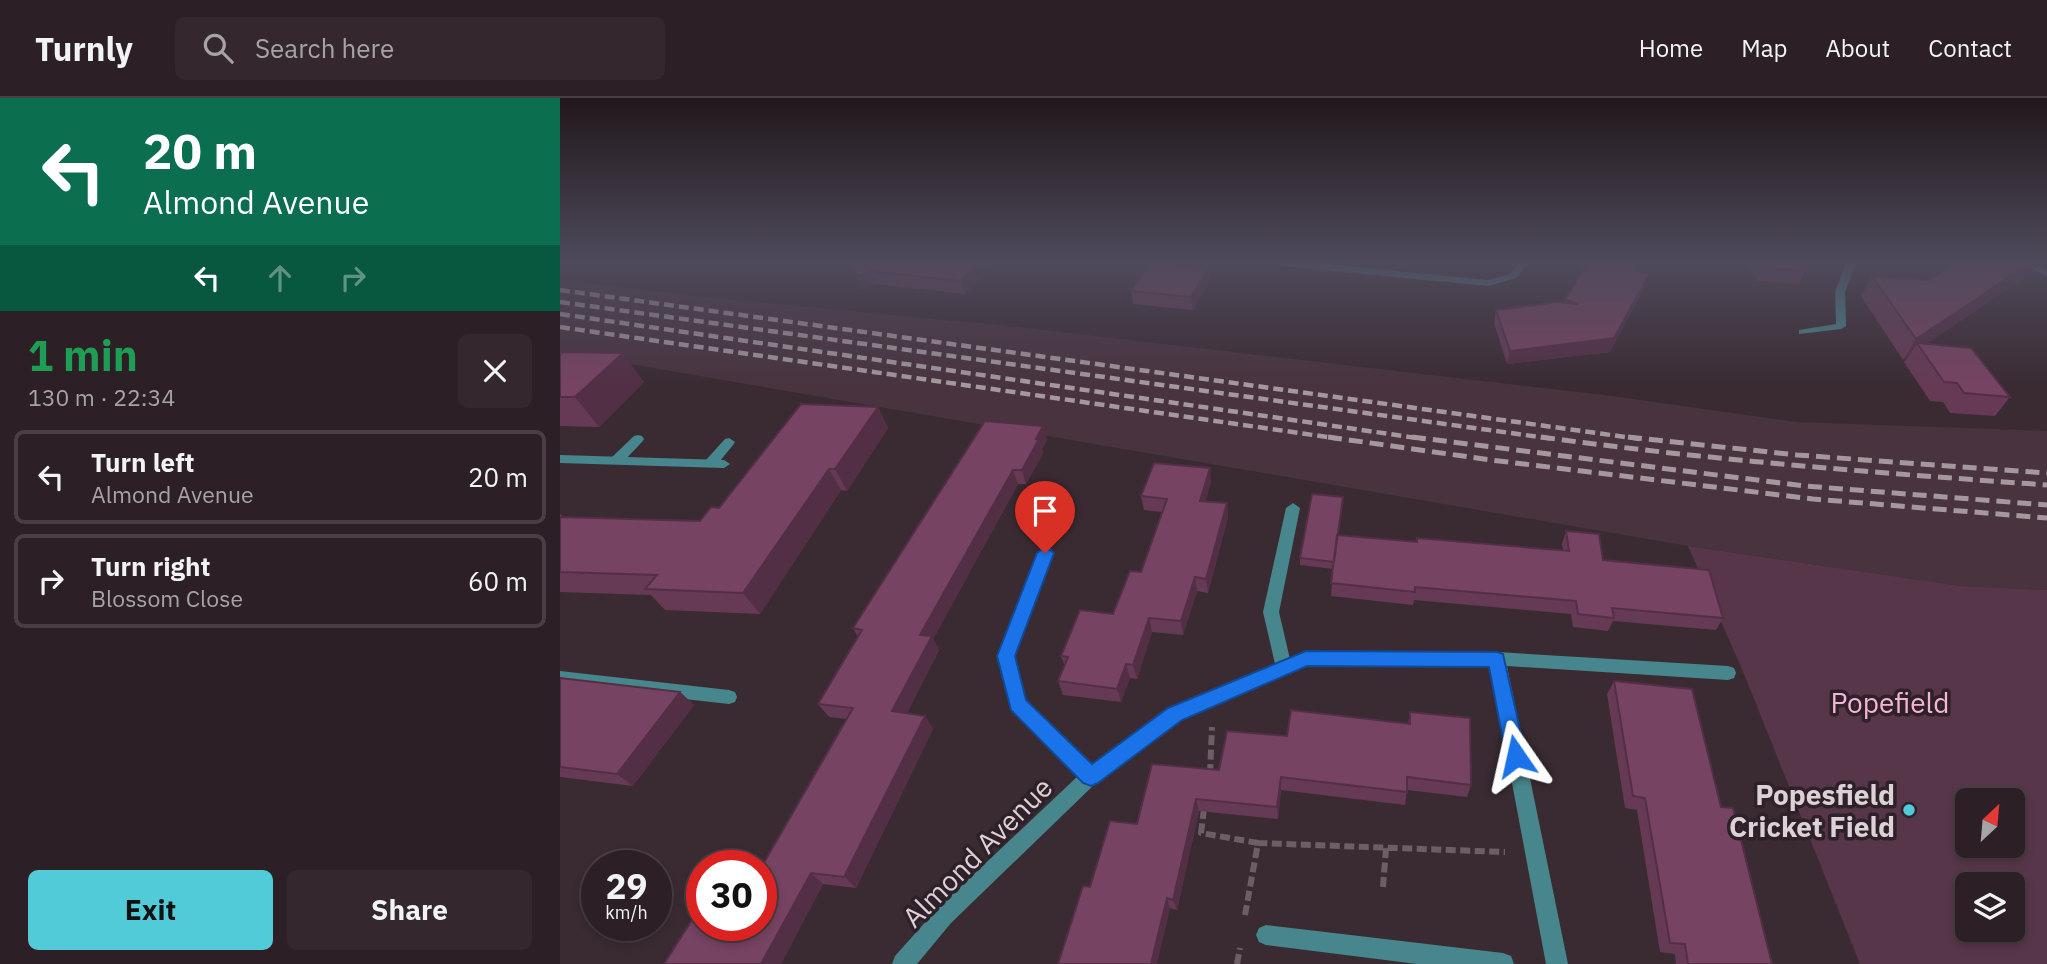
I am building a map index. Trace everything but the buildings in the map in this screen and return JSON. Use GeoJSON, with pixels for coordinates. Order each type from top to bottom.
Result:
{"type":"FeatureCollection","features":[{"type":"Feature","properties":{"kind":"street"},"geometry":{"type":"LineString","coordinates":[[1803,332],[1841,326],[1840,303]]}},
{"type":"Feature","properties":{"kind":"street"},"geometry":{"type":"LineString","coordinates":[[616,461],[638,439]]}},
{"type":"Feature","properties":{"kind":"street"},"geometry":{"type":"LineString","coordinates":[[560,459],[717,464],[729,442]]}},
{"type":"Feature","properties":{"kind":"street"},"geometry":{"type":"LineString","coordinates":[[1284,668],[1271,612],[1293,508]]}},
{"type":"Feature","properties":{"kind":"street"},"geometry":{"type":"LineString","coordinates":[[1045,553],[1006,656],[1018,704],[1091,776]]}},
{"type":"Feature","properties":{"kind":"street","name":"Almond Avenue"},"geometry":{"type":"LineString","coordinates":[[903,964],[944,916],[1091,776],[1175,714],[1306,659],[1497,659],[1728,673]]}},
{"type":"Feature","properties":{"kind":"street"},"geometry":{"type":"LineString","coordinates":[[1497,659],[1556,964]]}},
{"type":"Feature","properties":{"kind":"street"},"geometry":{"type":"LineString","coordinates":[[560,678],[729,697]]}},
{"type":"Feature","properties":{"kind":"street"},"geometry":{"type":"LineString","coordinates":[[1266,935],[1503,964]]}},
{"type":"Feature","properties":{"kind":"path"},"geometry":{"type":"LineString","coordinates":[[1209,786],[1214,698]]}},
{"type":"Feature","properties":{"kind":"path"},"geometry":{"type":"LineString","coordinates":[[1204,809],[1200,833],[1258,843],[1535,852]]}},
{"type":"Feature","properties":{"kind":"path"},"geometry":{"type":"LineString","coordinates":[[1244,924],[1258,843]]}},
{"type":"Feature","properties":{"kind":"path"},"geometry":{"type":"LineString","coordinates":[[1383,887],[1386,848]]}},
{"type":"Feature","properties":{"kind":"path"},"geometry":{"type":"LineString","coordinates":[[1237,964],[1241,937]]}},
{"type":"Feature","properties":{"kind":"shaded area"},"geometry":{"type":"Polygon","coordinates":[[[560,303],[773,303],[1018,327],[1612,396],[1796,422],[2047,431],[2047,590],[1961,586],[1688,546],[560,352],[560,303]]]}},
{"type":"Feature","properties":{"kind":"green space","name":"Popefield"},"geometry":{"type":"Polygon","coordinates":[[[1688,546],[1961,586],[2047,590],[2047,964],[1860,964],[1744,674],[1688,546]]]}},
{"type":"Feature","properties":{"kind":"railway"},"geometry":{"type":"LineString","coordinates":[[570,303],[1554,439]]}},
{"type":"Feature","properties":{"kind":"railway"},"geometry":{"type":"LineString","coordinates":[[657,303],[1640,439]]}},
{"type":"Feature","properties":{"kind":"railway"},"geometry":{"type":"LineString","coordinates":[[560,314],[1424,439]]}},
{"type":"Feature","properties":{"kind":"railway"},"geometry":{"type":"LineString","coordinates":[[560,327],[1341,439]]}},
{"type":"Feature","properties":{"kind":"railway"},"geometry":{"type":"LineString","coordinates":[[1328,437],[1491,460],[1813,499],[2047,518]]}},
{"type":"Feature","properties":{"kind":"railway"},"geometry":{"type":"LineString","coordinates":[[1412,437],[1805,486],[2047,505]]}},
{"type":"Feature","properties":{"kind":"railway"},"geometry":{"type":"LineString","coordinates":[[1541,437],[1730,459],[2047,485]]}},
{"type":"Feature","properties":{"kind":"railway"},"geometry":{"type":"LineString","coordinates":[[1628,437],[1797,455],[2047,473]]}},
{"type":"Feature","properties":{"kind":"place","name":"Popesfield Cricket Field"},"geometry":{"type":"Point","coordinates":[1909,810]}},
{"type":"Feature","properties":{"kind":"route"},"geometry":{"type":"LineString","coordinates":[[1045,553],[1006,656],[1018,704],[1091,776],[1175,714],[1306,659],[1497,659],[1516,756]]}}]}
